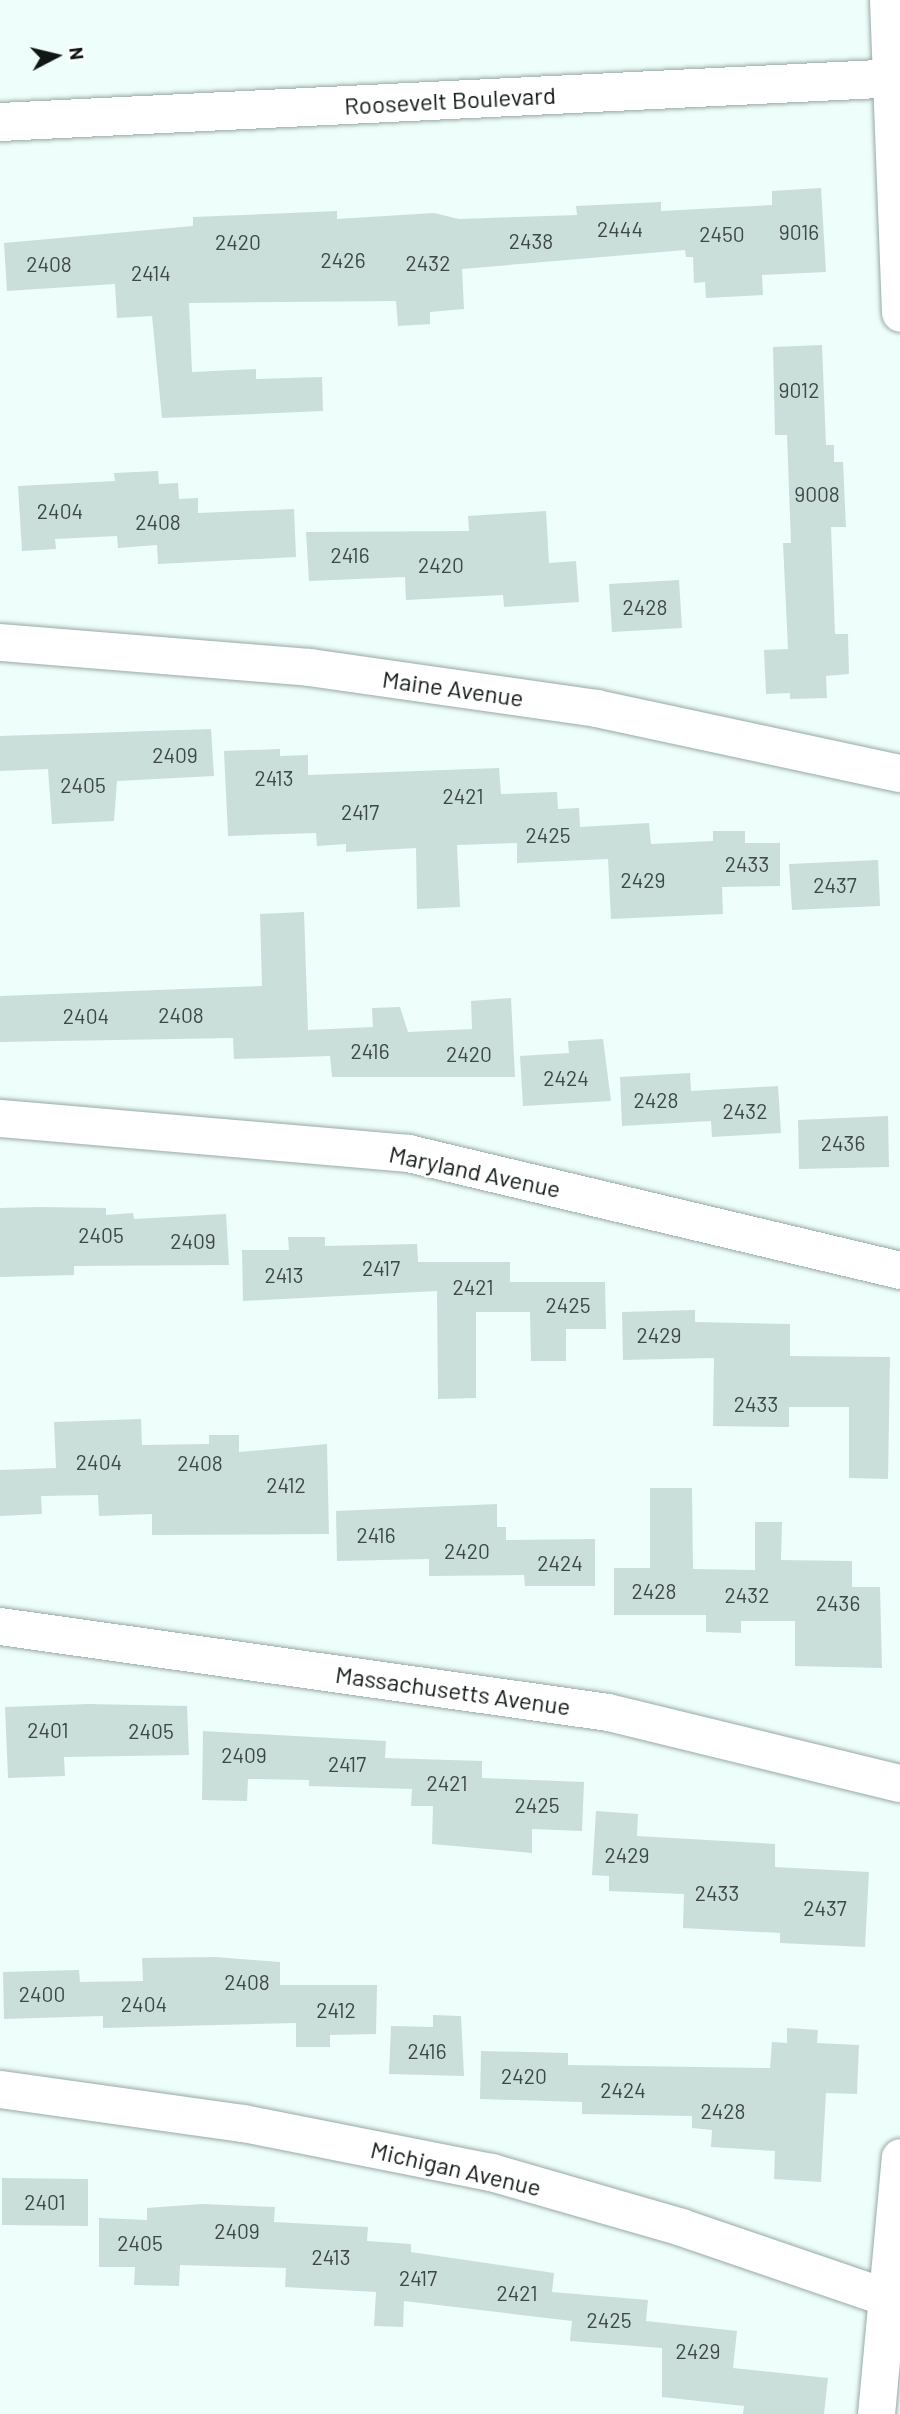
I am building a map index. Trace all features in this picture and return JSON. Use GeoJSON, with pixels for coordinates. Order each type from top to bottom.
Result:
{"type":"FeatureCollection","features":[{"type":"Feature","properties":{"kind":"street"},"geometry":{"type":"LineString","coordinates":[[888,0],[896,79],[900,313]]}},
{"type":"Feature","properties":{"kind":"street","name":"Roosevelt Boulevard"},"geometry":{"type":"LineString","coordinates":[[0,122],[896,79]]}},
{"type":"Feature","properties":{"kind":"street","name":"Maine Avenue"},"geometry":{"type":"LineString","coordinates":[[0,642],[309,667],[596,708],[900,773]]}},
{"type":"Feature","properties":{"kind":"street","name":"Maryland Avenue"},"geometry":{"type":"LineString","coordinates":[[0,1118],[408,1153],[900,1270]]}},
{"type":"Feature","properties":{"kind":"street","name":"Massachusetts Avenue"},"geometry":{"type":"LineString","coordinates":[[0,1626],[608,1712],[900,1783]]}},
{"type":"Feature","properties":{"kind":"street","name":"Michigan Avenue"},"geometry":{"type":"LineString","coordinates":[[0,2089],[243,2123],[491,2172],[681,2227],[895,2299]]}},
{"type":"Feature","properties":{"kind":"street"},"geometry":{"type":"LineString","coordinates":[[876,2414],[895,2299],[900,2157]]}},
{"type":"Feature","properties":{"kind":"building"},"geometry":{"type":"Polygon","coordinates":[[[821,188],[826,272],[762,275],[763,295],[706,298],[705,282],[694,283],[693,257],[686,257],[685,250],[462,269],[464,309],[430,312],[430,324],[398,326],[396,301],[189,303],[192,372],[256,369],[256,379],[322,377],[323,411],[162,418],[152,316],[117,318],[115,284],[7,291],[4,243],[193,226],[193,217],[337,211],[337,219],[434,213],[459,219],[577,215],[576,206],[661,202],[661,211],[772,205],[772,191],[821,188]]]}},
{"type":"Feature","properties":{"kind":"building"},"geometry":{"type":"Polygon","coordinates":[[[822,345],[826,445],[834,445],[834,462],[843,462],[846,527],[831,527],[835,634],[848,634],[849,674],[826,676],[827,698],[790,699],[790,693],[766,694],[764,650],[788,649],[783,543],[791,543],[787,435],[775,435],[773,347],[822,345]]]}},
{"type":"Feature","properties":{"kind":"building"},"geometry":{"type":"Polygon","coordinates":[[[158,471],[159,484],[178,483],[179,499],[198,498],[198,513],[294,509],[296,557],[158,564],[157,545],[118,548],[117,536],[55,539],[56,549],[22,551],[18,486],[115,481],[114,473],[158,471]]]}},
{"type":"Feature","properties":{"kind":"building"},"geometry":{"type":"Polygon","coordinates":[[[546,511],[549,563],[576,561],[579,602],[504,607],[503,595],[406,600],[405,577],[309,581],[306,532],[469,531],[468,516],[546,511]]]}},
{"type":"Feature","properties":{"kind":"building"},"geometry":{"type":"Polygon","coordinates":[[[679,580],[682,628],[612,632],[609,584],[679,580]]]}},
{"type":"Feature","properties":{"kind":"building"},"geometry":{"type":"Polygon","coordinates":[[[211,729],[214,776],[117,781],[114,821],[52,824],[48,769],[0,771],[0,736],[211,729]]]}},
{"type":"Feature","properties":{"kind":"building"},"geometry":{"type":"Polygon","coordinates":[[[280,749],[280,756],[308,755],[308,775],[499,768],[501,794],[557,792],[558,809],[579,808],[580,827],[649,823],[651,844],[713,841],[713,831],[745,831],[745,843],[780,843],[780,886],[722,887],[723,914],[611,919],[608,859],[517,863],[517,843],[457,845],[460,907],[417,909],[416,848],[346,852],[346,844],[317,846],[316,833],[228,836],[224,751],[280,749]]]}},
{"type":"Feature","properties":{"kind":"building"},"geometry":{"type":"Polygon","coordinates":[[[878,860],[880,906],[792,910],[789,864],[878,860]]]}},
{"type":"Feature","properties":{"kind":"building"},"geometry":{"type":"Polygon","coordinates":[[[304,912],[308,1030],[373,1027],[372,1008],[400,1007],[408,1032],[472,1029],[471,1001],[511,998],[515,1077],[332,1077],[330,1056],[234,1059],[233,1038],[0,1042],[0,996],[262,986],[260,914],[304,912]]]}},
{"type":"Feature","properties":{"kind":"building"},"geometry":{"type":"Polygon","coordinates":[[[603,1039],[611,1101],[523,1106],[520,1056],[569,1053],[568,1041],[603,1039]]]}},
{"type":"Feature","properties":{"kind":"building"},"geometry":{"type":"Polygon","coordinates":[[[690,1073],[691,1091],[778,1086],[781,1133],[712,1137],[711,1121],[622,1126],[620,1077],[690,1073]]]}},
{"type":"Feature","properties":{"kind":"building"},"geometry":{"type":"Polygon","coordinates":[[[888,1116],[889,1167],[799,1169],[798,1120],[888,1116]]]}},
{"type":"Feature","properties":{"kind":"building"},"geometry":{"type":"Polygon","coordinates":[[[0,1208],[106,1208],[106,1215],[133,1213],[134,1219],[226,1214],[229,1265],[74,1266],[74,1275],[0,1277],[0,1208]]]}},
{"type":"Feature","properties":{"kind":"building"},"geometry":{"type":"Polygon","coordinates":[[[288,1237],[325,1237],[325,1246],[417,1244],[418,1262],[510,1262],[510,1282],[605,1282],[606,1329],[566,1329],[566,1361],[531,1361],[530,1312],[476,1312],[476,1398],[438,1399],[437,1291],[243,1301],[242,1250],[289,1250],[288,1237]]]}},
{"type":"Feature","properties":{"kind":"building"},"geometry":{"type":"Polygon","coordinates":[[[695,1310],[695,1322],[790,1324],[790,1356],[890,1357],[888,1479],[849,1478],[849,1407],[789,1407],[789,1427],[713,1426],[714,1358],[623,1360],[622,1312],[695,1310]]]}},
{"type":"Feature","properties":{"kind":"building"},"geometry":{"type":"Polygon","coordinates":[[[141,1419],[142,1445],[209,1444],[209,1435],[239,1435],[239,1452],[327,1444],[329,1534],[152,1535],[152,1514],[99,1516],[98,1495],[41,1496],[42,1514],[0,1516],[0,1470],[56,1468],[54,1422],[141,1419]]]}},
{"type":"Feature","properties":{"kind":"building"},"geometry":{"type":"Polygon","coordinates":[[[650,1488],[692,1488],[693,1569],[755,1570],[755,1522],[782,1522],[781,1560],[852,1561],[852,1587],[880,1587],[882,1668],[795,1666],[795,1621],[741,1621],[741,1633],[706,1632],[706,1615],[614,1615],[614,1568],[650,1568],[650,1488]]]}},
{"type":"Feature","properties":{"kind":"building"},"geometry":{"type":"Polygon","coordinates":[[[497,1504],[497,1527],[506,1527],[506,1540],[595,1539],[595,1586],[525,1586],[524,1575],[429,1576],[429,1559],[337,1561],[336,1511],[497,1504]]]}},
{"type":"Feature","properties":{"kind":"building"},"geometry":{"type":"Polygon","coordinates":[[[89,1704],[187,1706],[189,1755],[64,1757],[65,1776],[8,1778],[5,1707],[89,1704]]]}},
{"type":"Feature","properties":{"kind":"building"},"geometry":{"type":"Polygon","coordinates":[[[203,1731],[386,1741],[385,1758],[482,1761],[482,1778],[584,1782],[582,1831],[532,1829],[532,1853],[432,1844],[433,1806],[411,1806],[412,1789],[309,1786],[309,1780],[248,1779],[247,1801],[202,1800],[203,1731]]]}},
{"type":"Feature","properties":{"kind":"building"},"geometry":{"type":"Polygon","coordinates":[[[596,1811],[638,1814],[637,1836],[775,1844],[775,1867],[869,1872],[865,1947],[780,1943],[780,1933],[683,1928],[684,1894],[609,1891],[609,1876],[592,1875],[596,1811]]]}},
{"type":"Feature","properties":{"kind":"building"},"geometry":{"type":"Polygon","coordinates":[[[216,1957],[280,1962],[280,1985],[377,1985],[376,2034],[330,2035],[330,2047],[296,2047],[296,2023],[103,2028],[103,2016],[4,2019],[3,1972],[79,1970],[80,1982],[143,1981],[142,1958],[216,1957]]]}},
{"type":"Feature","properties":{"kind":"building"},"geometry":{"type":"Polygon","coordinates":[[[433,2015],[461,2016],[464,2076],[389,2074],[391,2026],[433,2027],[433,2015]]]}},
{"type":"Feature","properties":{"kind":"building"},"geometry":{"type":"Polygon","coordinates":[[[787,2028],[818,2030],[817,2043],[859,2045],[857,2094],[826,2093],[821,2182],[774,2179],[775,2151],[711,2147],[712,2130],[692,2128],[692,2116],[582,2114],[582,2102],[480,2099],[481,2051],[568,2053],[568,2065],[770,2068],[772,2042],[787,2043],[787,2028]]]}},
{"type":"Feature","properties":{"kind":"building"},"geometry":{"type":"Polygon","coordinates":[[[2,2178],[88,2179],[88,2226],[2,2225],[2,2178]]]}},
{"type":"Feature","properties":{"kind":"building"},"geometry":{"type":"Polygon","coordinates":[[[202,2204],[275,2207],[274,2222],[368,2227],[367,2241],[411,2244],[411,2252],[554,2273],[552,2292],[648,2300],[646,2321],[737,2331],[733,2368],[828,2378],[824,2414],[743,2414],[744,2406],[662,2397],[662,2348],[570,2341],[572,2321],[404,2301],[403,2327],[374,2326],[376,2292],[285,2287],[286,2268],[180,2265],[179,2286],[134,2285],[135,2267],[99,2267],[99,2218],[147,2220],[147,2208],[202,2204]]]}}]}
